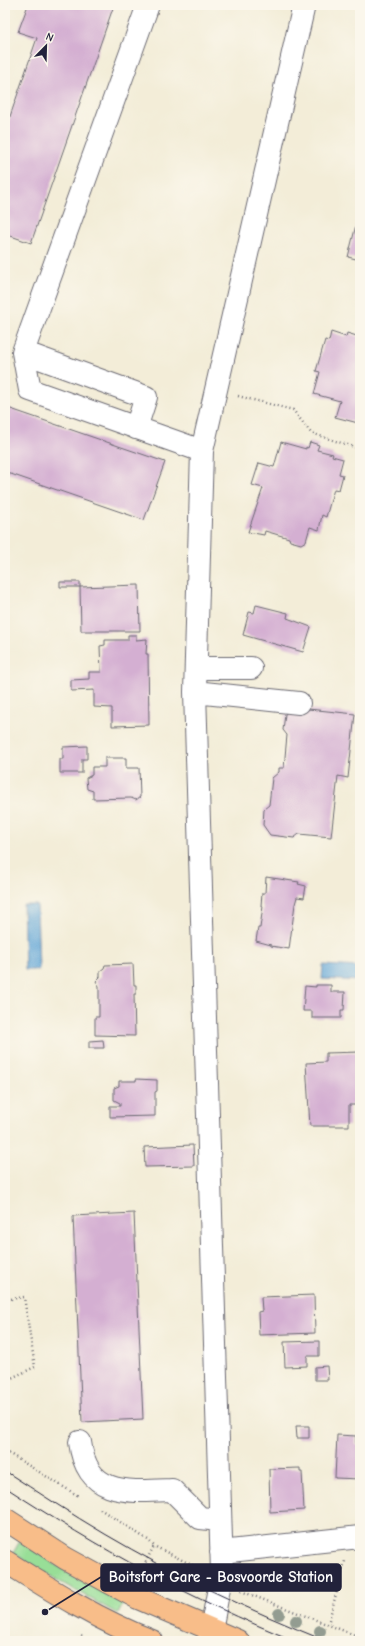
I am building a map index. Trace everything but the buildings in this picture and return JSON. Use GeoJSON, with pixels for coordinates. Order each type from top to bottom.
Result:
{"type":"FeatureCollection","features":[{"type":"Feature","properties":{"kind":"main road"},"geometry":{"type":"LineString","coordinates":[[5,1519],[65,1558],[138,1598],[210,1635],[238,1641]]}},
{"type":"Feature","properties":{"kind":"main road"},"geometry":{"type":"LineString","coordinates":[[5,1561],[88,1612],[152,1641]]}},
{"type":"Feature","properties":{"kind":"street"},"geometry":{"type":"LineString","coordinates":[[148,5],[23,352],[30,390],[202,451]]}},
{"type":"Feature","properties":{"kind":"street"},"geometry":{"type":"LineString","coordinates":[[210,1635],[221,1580],[221,1552],[195,692],[202,451],[304,5]]}},
{"type":"Feature","properties":{"kind":"street"},"geometry":{"type":"LineString","coordinates":[[23,352],[146,398],[136,428]]}},
{"type":"Feature","properties":{"kind":"street"},"geometry":{"type":"LineString","coordinates":[[196,668],[251,668]]}},
{"type":"Feature","properties":{"kind":"street"},"geometry":{"type":"LineString","coordinates":[[195,692],[299,703]]}},
{"type":"Feature","properties":{"kind":"street"},"geometry":{"type":"LineString","coordinates":[[80,1442],[82,1456],[88,1469],[100,1481],[112,1489],[128,1492],[172,1490],[200,1518],[220,1520]]}},
{"type":"Feature","properties":{"kind":"street"},"geometry":{"type":"LineString","coordinates":[[221,1552],[360,1537]]}},
{"type":"Feature","properties":{"kind":"path"},"geometry":{"type":"LineString","coordinates":[[237,396],[293,410],[311,433],[360,449]]}},
{"type":"Feature","properties":{"kind":"path"},"geometry":{"type":"LineString","coordinates":[[5,1381],[35,1367],[24,1297],[11,1299]]}},
{"type":"Feature","properties":{"kind":"path"},"geometry":{"type":"LineString","coordinates":[[5,1451],[84,1499]]}},
{"type":"Feature","properties":{"kind":"path"},"geometry":{"type":"LineString","coordinates":[[97,1508],[148,1540],[154,1546],[250,1596],[360,1637]]}},
{"type":"Feature","properties":{"kind":"path"},"geometry":{"type":"LineString","coordinates":[[139,1575],[154,1546]]}},
{"type":"Feature","properties":{"kind":"path"},"geometry":{"type":"LineString","coordinates":[[328,1624],[345,1560]]}},
{"type":"Feature","properties":{"kind":"green space"},"geometry":{"type":"Polygon","coordinates":[[[20,1541],[65,1571],[123,1604],[118,1614],[57,1580],[13,1553],[20,1541]]]}},
{"type":"Feature","properties":{"kind":"water"},"geometry":{"type":"Polygon","coordinates":[[[23,905],[37,905],[39,970],[25,970],[23,905]]]}},
{"type":"Feature","properties":{"kind":"water"},"geometry":{"type":"Polygon","coordinates":[[[323,965],[360,967],[360,981],[322,979],[323,965]]]}},
{"type":"Feature","properties":{"kind":"tram line"},"geometry":{"type":"LineString","coordinates":[[5,1471],[67,1511],[159,1564],[241,1605],[326,1641]]}},
{"type":"Feature","properties":{"kind":"tram line"},"geometry":{"type":"LineString","coordinates":[[5,1487],[40,1510],[146,1572],[219,1608],[295,1641]]}},
{"type":"Feature","properties":{"kind":"place","name":"Boitsfort Gare - Bosvoorde Station"},"geometry":{"type":"Point","coordinates":[45,1612]}}]}
